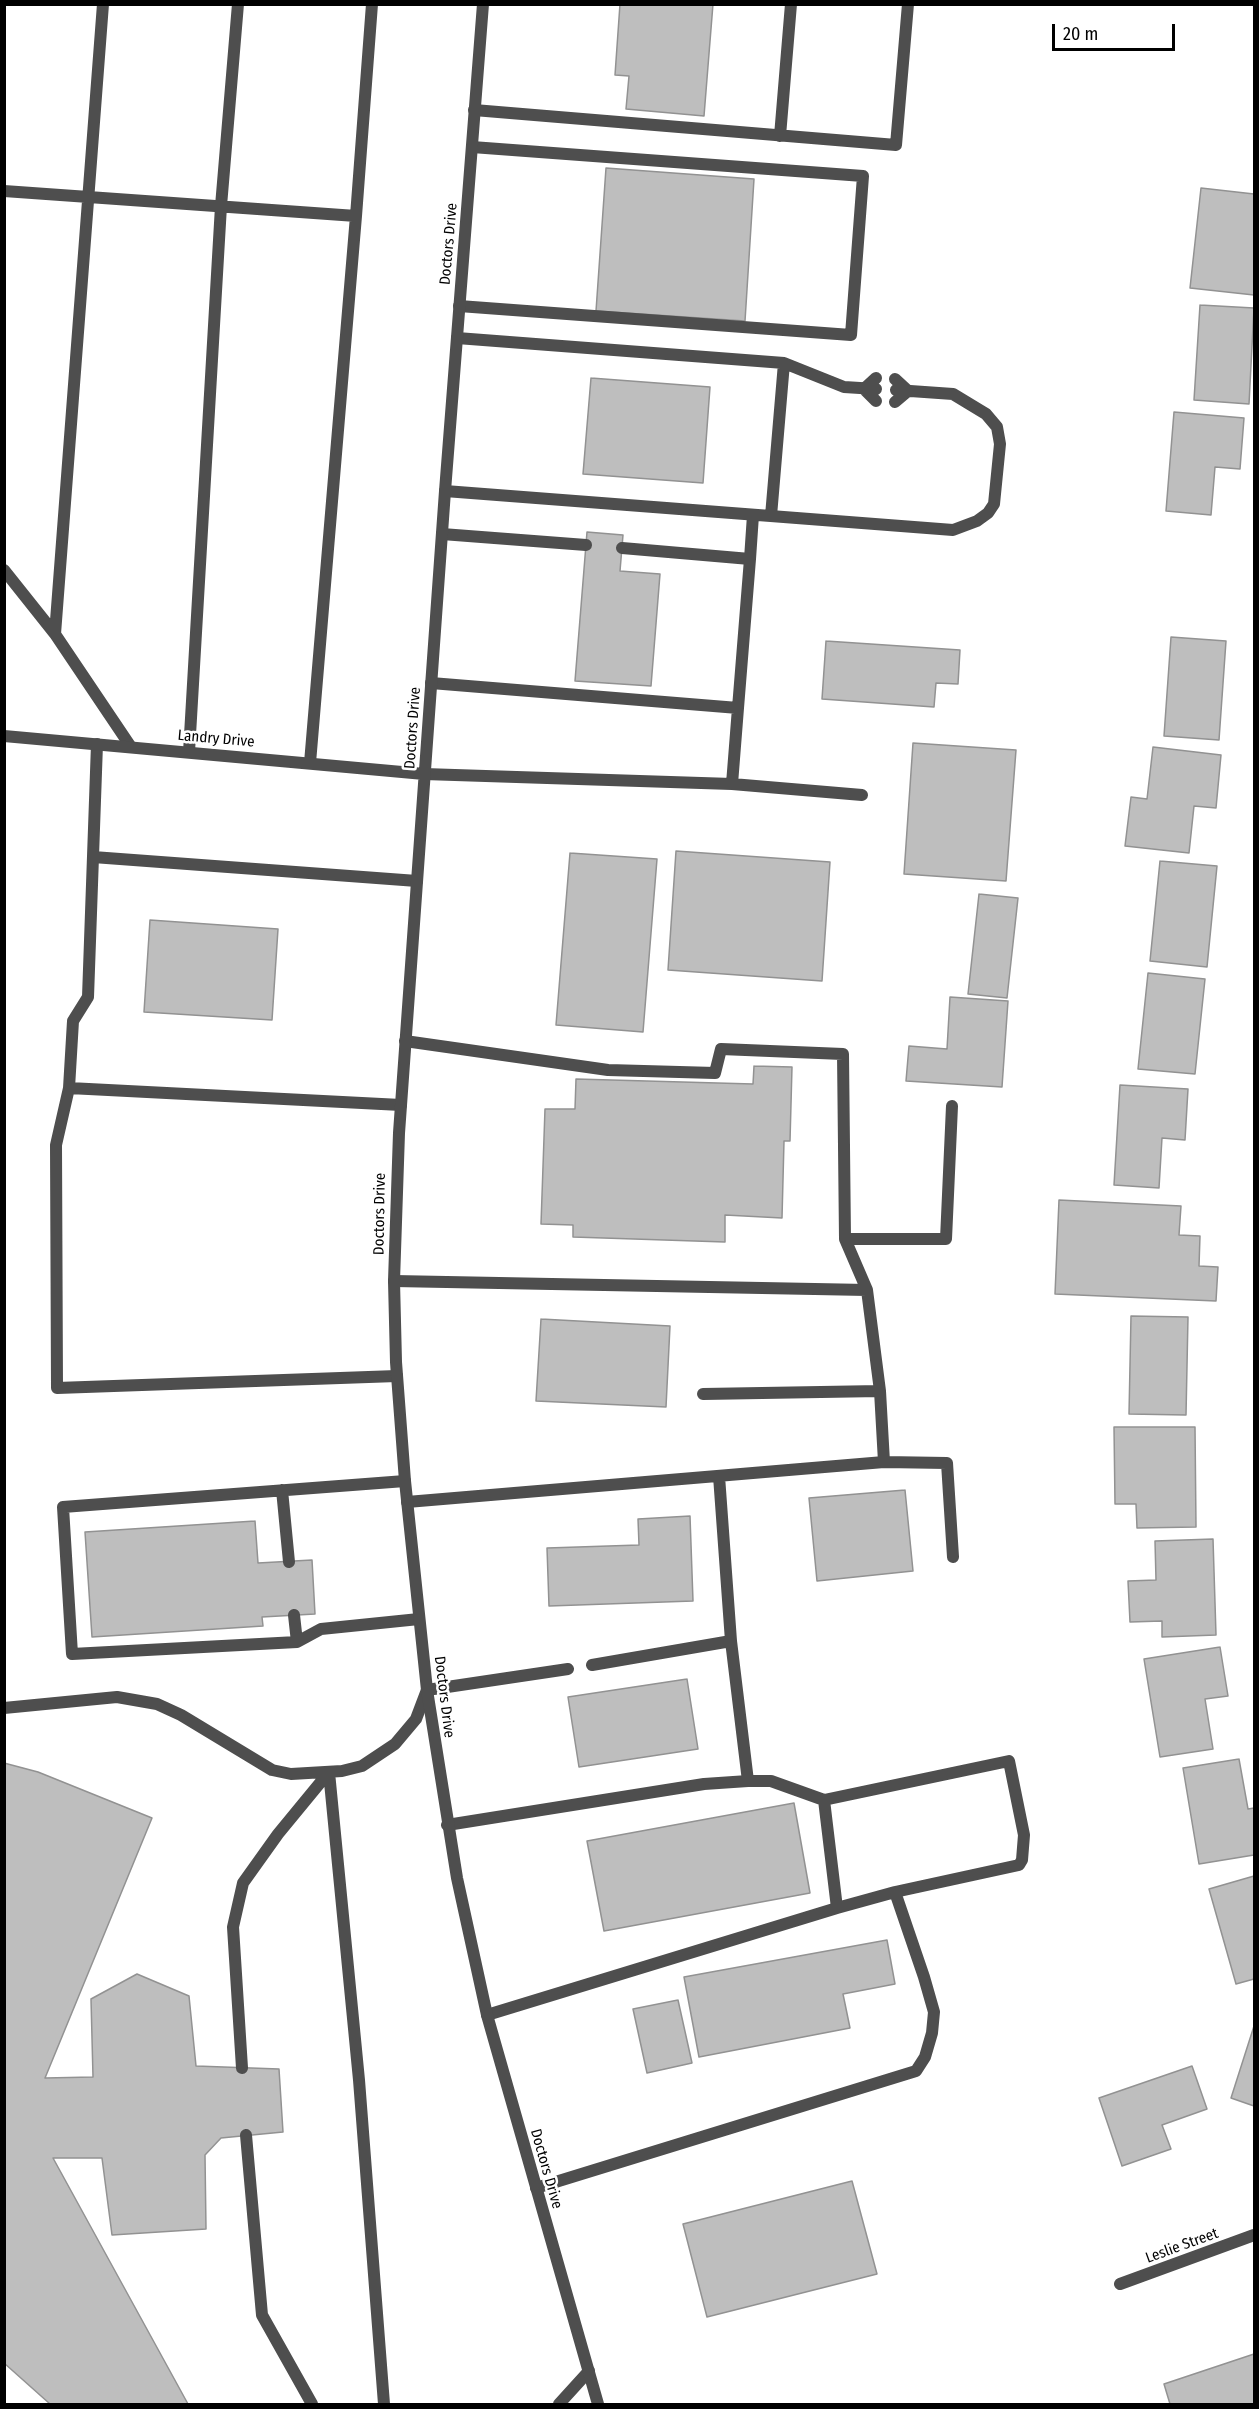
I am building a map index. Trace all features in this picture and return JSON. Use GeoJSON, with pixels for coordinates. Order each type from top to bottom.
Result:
{"type":"FeatureCollection","features":[{"type":"Feature","properties":{"kind":"street"},"geometry":{"type":"LineString","coordinates":[[55,634],[103,4]]}},
{"type":"Feature","properties":{"kind":"street"},"geometry":{"type":"LineString","coordinates":[[189,752],[222,206],[238,4]]}},
{"type":"Feature","properties":{"kind":"street"},"geometry":{"type":"LineString","coordinates":[[310,763],[372,4]]}},
{"type":"Feature","properties":{"kind":"street","name":"Doctors Drive"},"geometry":{"type":"LineString","coordinates":[[483,4],[400,1105],[394,1281],[397,1376],[419,1619],[447,1825],[487,2015],[598,2404]]}},
{"type":"Feature","properties":{"kind":"street"},"geometry":{"type":"LineString","coordinates":[[780,136],[791,4]]}},
{"type":"Feature","properties":{"kind":"street"},"geometry":{"type":"LineString","coordinates":[[474,110],[896,145],[908,4]]}},
{"type":"Feature","properties":{"kind":"street"},"geometry":{"type":"LineString","coordinates":[[459,306],[851,335],[862,176],[472,147]]}},
{"type":"Feature","properties":{"kind":"street"},"geometry":{"type":"LineString","coordinates":[[4,191],[356,216]]}},
{"type":"Feature","properties":{"kind":"street"},"geometry":{"type":"LineString","coordinates":[[457,338],[784,363],[844,387],[873,389]]}},
{"type":"Feature","properties":{"kind":"street"},"geometry":{"type":"LineString","coordinates":[[771,516],[784,363]]}},
{"type":"Feature","properties":{"kind":"street"},"geometry":{"type":"LineString","coordinates":[[445,491],[953,530],[965,527],[988,513],[994,504],[1000,444],[997,427],[986,414],[953,394],[898,390]]}},
{"type":"Feature","properties":{"kind":"street"},"geometry":{"type":"LineString","coordinates":[[732,784],[753,515]]}},
{"type":"Feature","properties":{"kind":"street"},"geometry":{"type":"LineString","coordinates":[[442,534],[586,545]]}},
{"type":"Feature","properties":{"kind":"street"},"geometry":{"type":"LineString","coordinates":[[622,548],[750,559]]}},
{"type":"Feature","properties":{"kind":"street"},"geometry":{"type":"LineString","coordinates":[[4,570],[55,634],[131,747]]}},
{"type":"Feature","properties":{"kind":"street"},"geometry":{"type":"LineString","coordinates":[[431,683],[738,708]]}},
{"type":"Feature","properties":{"kind":"street","name":"Landry Drive"},"geometry":{"type":"LineString","coordinates":[[4,736],[424,774],[732,784],[861,795]]}},
{"type":"Feature","properties":{"kind":"street"},"geometry":{"type":"LineString","coordinates":[[97,744],[88,997],[73,1021],[69,1088],[56,1145],[57,1388],[397,1376]]}},
{"type":"Feature","properties":{"kind":"street"},"geometry":{"type":"LineString","coordinates":[[93,857],[417,881]]}},
{"type":"Feature","properties":{"kind":"street"},"geometry":{"type":"LineString","coordinates":[[405,1041],[620,1070],[715,1073],[721,1049],[843,1054],[845,1239],[867,1290],[880,1390],[884,1462]]}},
{"type":"Feature","properties":{"kind":"street"},"geometry":{"type":"LineString","coordinates":[[69,1088],[400,1105]]}},
{"type":"Feature","properties":{"kind":"street"},"geometry":{"type":"LineString","coordinates":[[845,1239],[946,1239],[952,1106]]}},
{"type":"Feature","properties":{"kind":"street"},"geometry":{"type":"LineString","coordinates":[[394,1281],[867,1290]]}},
{"type":"Feature","properties":{"kind":"street"},"geometry":{"type":"LineString","coordinates":[[703,1394],[880,1390]]}},
{"type":"Feature","properties":{"kind":"street"},"geometry":{"type":"LineString","coordinates":[[407,1502],[884,1462],[947,1463],[952,1557]]}},
{"type":"Feature","properties":{"kind":"street"},"geometry":{"type":"LineString","coordinates":[[719,1476],[731,1641],[748,1781]]}},
{"type":"Feature","properties":{"kind":"street"},"geometry":{"type":"LineString","coordinates":[[405,1480],[63,1507],[72,1654],[297,1642],[321,1629],[419,1619]]}},
{"type":"Feature","properties":{"kind":"street"},"geometry":{"type":"LineString","coordinates":[[282,1490],[289,1562]]}},
{"type":"Feature","properties":{"kind":"street"},"geometry":{"type":"LineString","coordinates":[[294,1615],[297,1642]]}},
{"type":"Feature","properties":{"kind":"street"},"geometry":{"type":"LineString","coordinates":[[592,1665],[731,1641]]}},
{"type":"Feature","properties":{"kind":"street"},"geometry":{"type":"LineString","coordinates":[[4,1708],[117,1697],[157,1704],[181,1715],[272,1770],[291,1774],[329,1772],[362,1766],[395,1744],[416,1719],[427,1690],[568,1669]]}},
{"type":"Feature","properties":{"kind":"street"},"geometry":{"type":"LineString","coordinates":[[447,1825],[704,1784],[748,1781],[771,1781],[824,1800],[1009,1761],[1024,1835],[1022,1860],[1019,1865],[895,1892],[837,1908],[487,2015]]}},
{"type":"Feature","properties":{"kind":"street"},"geometry":{"type":"LineString","coordinates":[[242,2068],[233,1926],[243,1883],[278,1834],[329,1772]]}},
{"type":"Feature","properties":{"kind":"street"},"geometry":{"type":"LineString","coordinates":[[329,1772],[359,2080],[384,2404]]}},
{"type":"Feature","properties":{"kind":"street"},"geometry":{"type":"LineString","coordinates":[[824,1800],[837,1908]]}},
{"type":"Feature","properties":{"kind":"street"},"geometry":{"type":"LineString","coordinates":[[536,2188],[916,2071],[925,2057],[932,2033],[934,2012],[895,1892]]}},
{"type":"Feature","properties":{"kind":"street"},"geometry":{"type":"LineString","coordinates":[[246,2135],[262,2315],[312,2404]]}},
{"type":"Feature","properties":{"kind":"street","name":"Leslie Street"},"geometry":{"type":"LineString","coordinates":[[1120,2284],[1254,2235]]}},
{"type":"Feature","properties":{"kind":"street"},"geometry":{"type":"LineString","coordinates":[[559,2404],[589,2371]]}},
{"type":"Feature","properties":{"kind":"building"},"geometry":{"type":"Polygon","coordinates":[[[620,4],[713,4],[704,116],[626,109],[629,76],[615,75],[620,4]]]}},
{"type":"Feature","properties":{"kind":"building"},"geometry":{"type":"Polygon","coordinates":[[[606,168],[754,179],[745,321],[596,311],[606,168]]]}},
{"type":"Feature","properties":{"kind":"building"},"geometry":{"type":"Polygon","coordinates":[[[1201,188],[1254,194],[1254,295],[1190,288],[1201,188]]]}},
{"type":"Feature","properties":{"kind":"building"},"geometry":{"type":"Polygon","coordinates":[[[1200,305],[1254,308],[1249,404],[1194,400],[1200,305]]]}},
{"type":"Feature","properties":{"kind":"building"},"geometry":{"type":"Polygon","coordinates":[[[591,378],[710,387],[703,483],[583,474],[591,378]]]}},
{"type":"Feature","properties":{"kind":"building"},"geometry":{"type":"Polygon","coordinates":[[[1174,412],[1244,418],[1240,469],[1215,467],[1211,515],[1166,511],[1174,412]]]}},
{"type":"Feature","properties":{"kind":"building"},"geometry":{"type":"Polygon","coordinates":[[[587,532],[623,535],[620,571],[660,574],[651,686],[575,681],[587,532]]]}},
{"type":"Feature","properties":{"kind":"building"},"geometry":{"type":"Polygon","coordinates":[[[1171,637],[1226,641],[1219,740],[1164,736],[1171,637]]]}},
{"type":"Feature","properties":{"kind":"building"},"geometry":{"type":"Polygon","coordinates":[[[826,641],[960,650],[958,684],[936,683],[934,707],[822,699],[826,641]]]}},
{"type":"Feature","properties":{"kind":"building"},"geometry":{"type":"Polygon","coordinates":[[[913,743],[1016,750],[1006,881],[904,874],[913,743]]]}},
{"type":"Feature","properties":{"kind":"building"},"geometry":{"type":"Polygon","coordinates":[[[1153,747],[1221,755],[1216,808],[1194,806],[1189,853],[1125,846],[1131,797],[1147,799],[1153,747]]]}},
{"type":"Feature","properties":{"kind":"building"},"geometry":{"type":"Polygon","coordinates":[[[676,851],[830,862],[822,981],[668,970],[676,851]]]}},
{"type":"Feature","properties":{"kind":"building"},"geometry":{"type":"Polygon","coordinates":[[[570,853],[657,859],[643,1032],[556,1025],[570,853]]]}},
{"type":"Feature","properties":{"kind":"building"},"geometry":{"type":"Polygon","coordinates":[[[1160,861],[1217,866],[1207,967],[1150,961],[1160,861]]]}},
{"type":"Feature","properties":{"kind":"building"},"geometry":{"type":"Polygon","coordinates":[[[979,894],[1018,898],[1007,998],[968,994],[979,894]]]}},
{"type":"Feature","properties":{"kind":"building"},"geometry":{"type":"Polygon","coordinates":[[[150,920],[278,929],[272,1020],[144,1012],[150,920]]]}},
{"type":"Feature","properties":{"kind":"building"},"geometry":{"type":"Polygon","coordinates":[[[1148,973],[1205,979],[1195,1074],[1138,1069],[1148,973]]]}},
{"type":"Feature","properties":{"kind":"building"},"geometry":{"type":"Polygon","coordinates":[[[950,997],[1008,1001],[1002,1087],[906,1081],[909,1046],[947,1049],[950,997]]]}},
{"type":"Feature","properties":{"kind":"building"},"geometry":{"type":"Polygon","coordinates":[[[754,1066],[792,1067],[790,1141],[784,1141],[782,1218],[725,1215],[725,1242],[573,1237],[573,1225],[541,1224],[545,1109],[575,1109],[576,1079],[753,1084],[754,1066]]]}},
{"type":"Feature","properties":{"kind":"building"},"geometry":{"type":"Polygon","coordinates":[[[1120,1085],[1188,1089],[1185,1140],[1162,1138],[1159,1188],[1114,1185],[1120,1085]]]}},
{"type":"Feature","properties":{"kind":"building"},"geometry":{"type":"Polygon","coordinates":[[[1059,1200],[1181,1206],[1179,1235],[1200,1236],[1199,1266],[1218,1267],[1216,1301],[1055,1294],[1059,1200]]]}},
{"type":"Feature","properties":{"kind":"building"},"geometry":{"type":"Polygon","coordinates":[[[1131,1316],[1188,1317],[1186,1415],[1129,1414],[1131,1316]]]}},
{"type":"Feature","properties":{"kind":"building"},"geometry":{"type":"Polygon","coordinates":[[[541,1319],[670,1326],[666,1407],[536,1401],[541,1319]]]}},
{"type":"Feature","properties":{"kind":"building"},"geometry":{"type":"Polygon","coordinates":[[[1114,1427],[1195,1427],[1196,1527],[1137,1528],[1136,1504],[1115,1504],[1114,1427]]]}},
{"type":"Feature","properties":{"kind":"building"},"geometry":{"type":"Polygon","coordinates":[[[905,1490],[913,1571],[817,1581],[809,1498],[905,1490]]]}},
{"type":"Feature","properties":{"kind":"building"},"geometry":{"type":"Polygon","coordinates":[[[690,1516],[693,1601],[549,1606],[547,1548],[639,1545],[638,1519],[690,1516]]]}},
{"type":"Feature","properties":{"kind":"building"},"geometry":{"type":"Polygon","coordinates":[[[255,1521],[258,1563],[312,1560],[315,1614],[262,1617],[263,1626],[92,1637],[85,1532],[255,1521]]]}},
{"type":"Feature","properties":{"kind":"building"},"geometry":{"type":"Polygon","coordinates":[[[1213,1539],[1216,1635],[1162,1637],[1162,1621],[1130,1622],[1128,1581],[1156,1580],[1155,1541],[1213,1539]]]}},
{"type":"Feature","properties":{"kind":"building"},"geometry":{"type":"Polygon","coordinates":[[[1220,1647],[1228,1696],[1205,1699],[1213,1749],[1160,1757],[1144,1659],[1220,1647]]]}},
{"type":"Feature","properties":{"kind":"building"},"geometry":{"type":"Polygon","coordinates":[[[687,1679],[698,1749],[579,1767],[568,1697],[687,1679]]]}},
{"type":"Feature","properties":{"kind":"building"},"geometry":{"type":"Polygon","coordinates":[[[1239,1759],[1248,1809],[1254,1808],[1254,1855],[1199,1864],[1183,1768],[1239,1759]]]}},
{"type":"Feature","properties":{"kind":"building"},"geometry":{"type":"Polygon","coordinates":[[[4,1763],[38,1772],[152,1818],[45,2078],[93,2077],[91,1999],[137,1974],[189,1996],[196,2066],[279,2069],[283,2132],[221,2138],[205,2155],[206,2229],[112,2235],[102,2158],[53,2158],[188,2404],[50,2404],[4,2363],[4,1763]]]}},
{"type":"Feature","properties":{"kind":"building"},"geometry":{"type":"Polygon","coordinates":[[[794,1803],[810,1893],[604,1931],[587,1841],[794,1803]]]}},
{"type":"Feature","properties":{"kind":"building"},"geometry":{"type":"Polygon","coordinates":[[[1254,1876],[1254,1979],[1236,1984],[1209,1889],[1254,1876]]]}},
{"type":"Feature","properties":{"kind":"building"},"geometry":{"type":"Polygon","coordinates":[[[887,1940],[895,1984],[843,1994],[850,2028],[699,2057],[684,1977],[887,1940]]]}},
{"type":"Feature","properties":{"kind":"building"},"geometry":{"type":"Polygon","coordinates":[[[678,2000],[692,2063],[647,2073],[633,2009],[678,2000]]]}},
{"type":"Feature","properties":{"kind":"building"},"geometry":{"type":"Polygon","coordinates":[[[1254,2026],[1254,2106],[1231,2098],[1254,2026]]]}},
{"type":"Feature","properties":{"kind":"building"},"geometry":{"type":"Polygon","coordinates":[[[1192,2066],[1207,2109],[1162,2125],[1171,2149],[1122,2166],[1099,2098],[1192,2066]]]}},
{"type":"Feature","properties":{"kind":"building"},"geometry":{"type":"Polygon","coordinates":[[[852,2181],[877,2274],[707,2317],[683,2224],[852,2181]]]}},
{"type":"Feature","properties":{"kind":"building"},"geometry":{"type":"Polygon","coordinates":[[[1254,2354],[1254,2404],[1170,2404],[1164,2384],[1254,2354]]]}}]}
